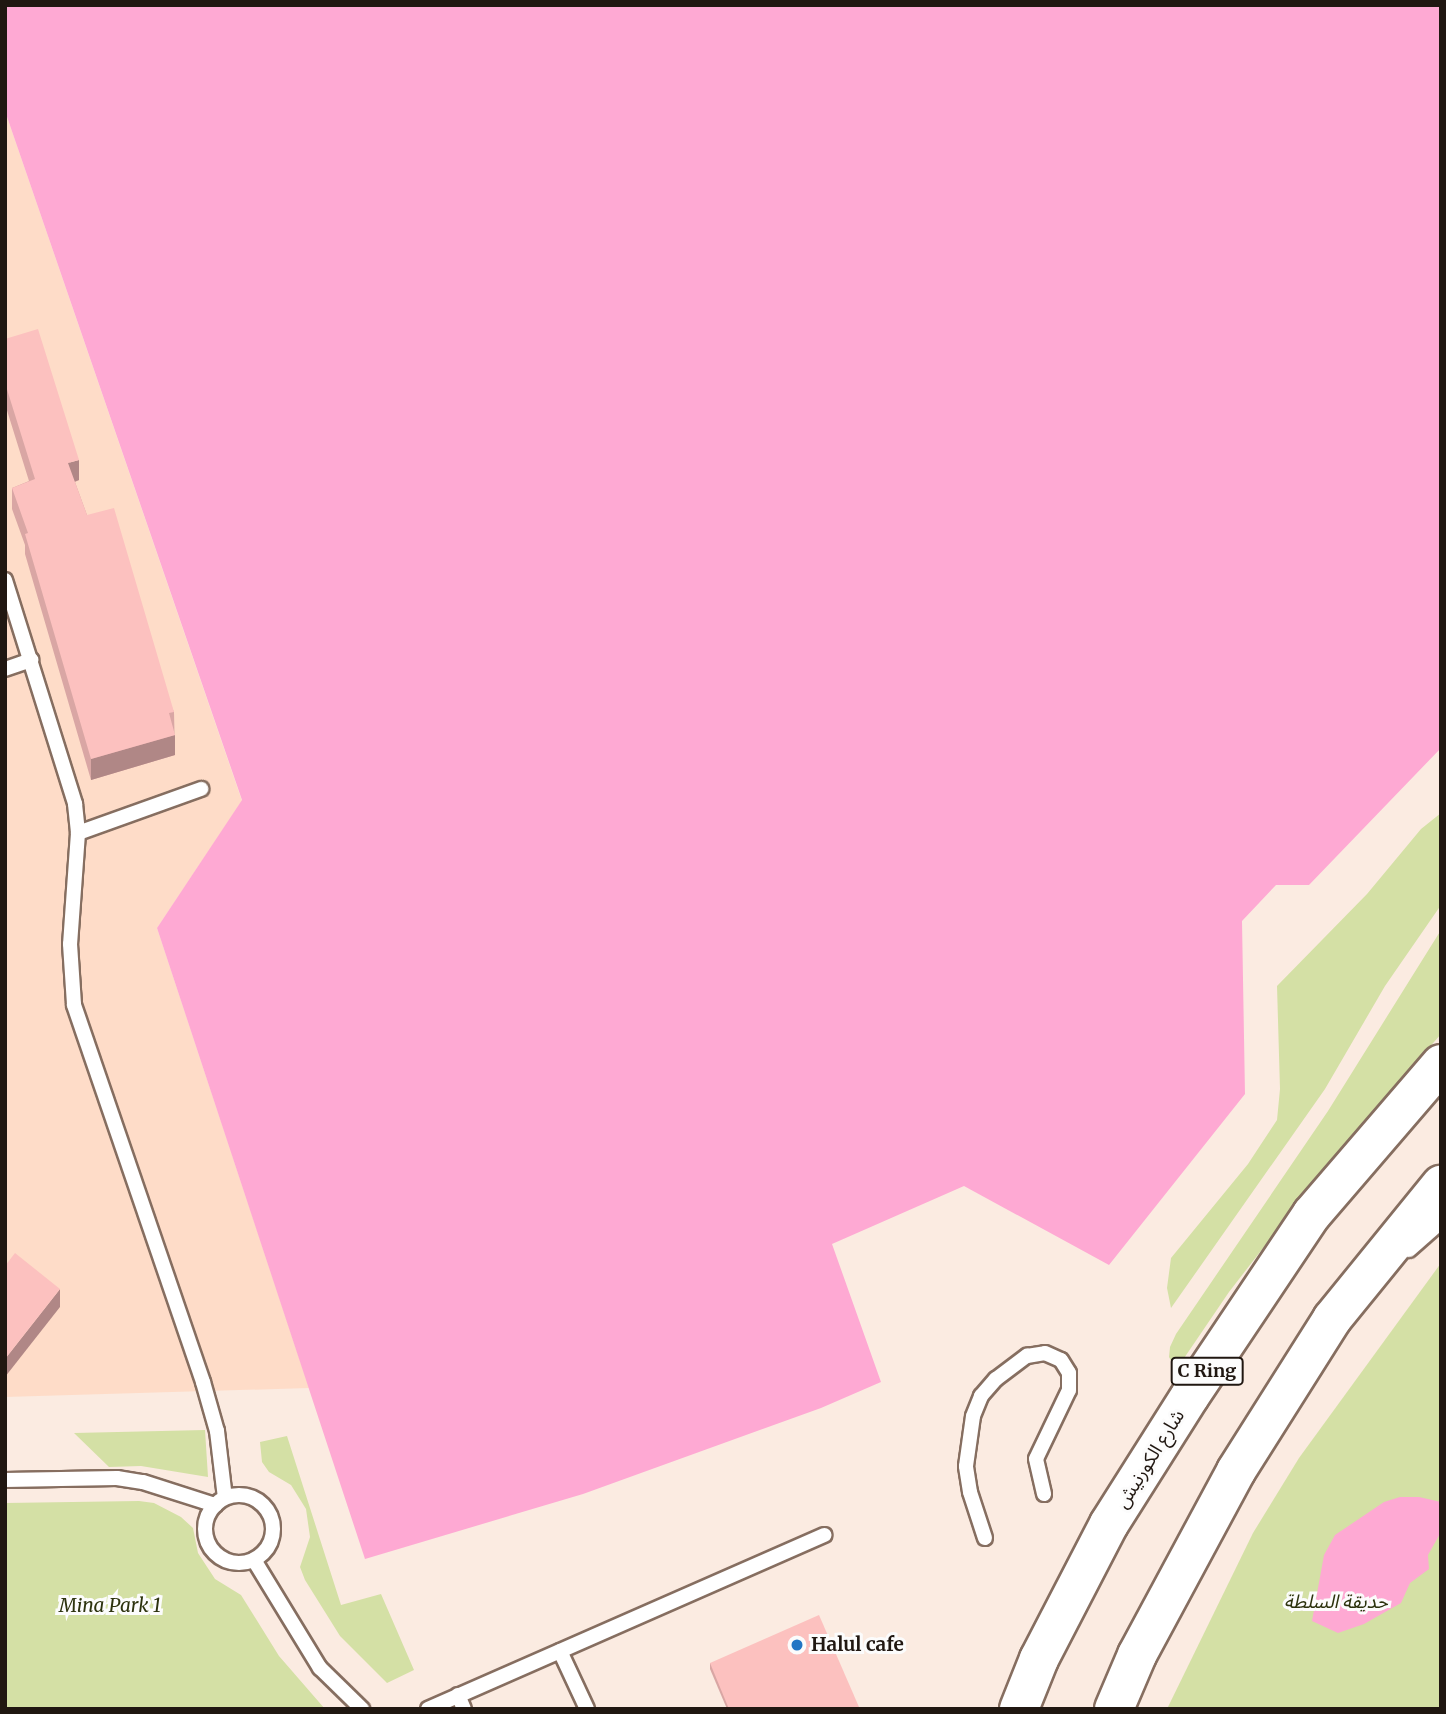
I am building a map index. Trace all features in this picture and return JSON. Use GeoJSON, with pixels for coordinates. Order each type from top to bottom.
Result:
{"type":"FeatureCollection","features":[{"type":"Feature","properties":{"kind":"highway","name":"شارع الكورنيش"},"geometry":{"type":"LineString","coordinates":[[1019,1709],[1039,1659],[1109,1524],[1190,1395],[1312,1214],[1441,1064]]}},
{"type":"Feature","properties":{"kind":"highway"},"geometry":{"type":"LineString","coordinates":[[1114,1709],[1137,1655],[1192,1548],[1236,1471],[1332,1319],[1441,1185]]}},
{"type":"Feature","properties":{"kind":"lane"},"geometry":{"type":"LineString","coordinates":[[5,580],[75,804],[78,833],[70,944],[74,1005],[203,1382],[217,1432],[220,1501],[205,1526],[212,1549],[230,1562],[254,1560],[263,1554],[274,1532],[268,1510],[248,1496],[220,1501],[117,1478],[5,1480]]}},
{"type":"Feature","properties":{"kind":"lane"},"geometry":{"type":"LineString","coordinates":[[5,669],[31,660]]}},
{"type":"Feature","properties":{"kind":"lane"},"geometry":{"type":"LineString","coordinates":[[78,833],[201,789]]}},
{"type":"Feature","properties":{"kind":"lane"},"geometry":{"type":"LineString","coordinates":[[1332,1319],[1441,1222]]}},
{"type":"Feature","properties":{"kind":"lane"},"geometry":{"type":"LineString","coordinates":[[985,1538],[970,1492],[966,1466],[973,1416],[981,1396],[996,1379],[1027,1356],[1045,1353],[1061,1360],[1069,1373],[1069,1390],[1036,1459],[1044,1494]]}},
{"type":"Feature","properties":{"kind":"lane"},"geometry":{"type":"LineString","coordinates":[[428,1709],[461,1702],[560,1651],[824,1535]]}},
{"type":"Feature","properties":{"kind":"lane"},"geometry":{"type":"LineString","coordinates":[[254,1560],[320,1668],[362,1709]]}},
{"type":"Feature","properties":{"kind":"lane"},"geometry":{"type":"LineString","coordinates":[[560,1651],[587,1709]]}},
{"type":"Feature","properties":{"kind":"shaded area"},"geometry":{"type":"Polygon","coordinates":[[[5,5],[1441,5],[1441,748],[1309,885],[1276,885],[1242,921],[1245,1094],[1109,1265],[964,1186],[832,1244],[881,1382],[821,1408],[583,1494],[365,1559],[157,928],[242,800],[5,111],[5,5]]]}},
{"type":"Feature","properties":{"kind":"shaded area"},"geometry":{"type":"Polygon","coordinates":[[[5,111],[242,801],[157,928],[309,1388],[5,1397],[5,111]]]}},
{"type":"Feature","properties":{"kind":"shaded area"},"geometry":{"type":"Polygon","coordinates":[[[1400,1497],[1419,1497],[1441,1502],[1441,1532],[1428,1555],[1429,1569],[1410,1583],[1401,1603],[1364,1624],[1338,1633],[1312,1621],[1324,1555],[1335,1535],[1384,1502],[1400,1497]]]}},
{"type":"Feature","properties":{"kind":"green space"},"geometry":{"type":"Polygon","coordinates":[[[1441,813],[1441,905],[1385,986],[1325,1089],[1171,1308],[1167,1288],[1171,1258],[1248,1164],[1277,1120],[1280,1089],[1277,986],[1367,894],[1421,829],[1441,813]]]}},
{"type":"Feature","properties":{"kind":"green space"},"geometry":{"type":"Polygon","coordinates":[[[1441,930],[1441,1034],[1352,1136],[1287,1217],[1229,1292],[1176,1370],[1169,1357],[1176,1334],[1328,1111],[1441,930]]]}},
{"type":"Feature","properties":{"kind":"green space","name":"حديقة السلطة"},"geometry":{"type":"Polygon","coordinates":[[[1441,1263],[1441,1709],[1167,1709],[1253,1533],[1299,1458],[1441,1263]]]}},
{"type":"Feature","properties":{"kind":"green space"},"geometry":{"type":"Polygon","coordinates":[[[205,1430],[208,1477],[141,1466],[109,1467],[74,1433],[205,1430]]]}},
{"type":"Feature","properties":{"kind":"green space"},"geometry":{"type":"Polygon","coordinates":[[[287,1436],[341,1605],[381,1594],[414,1670],[387,1683],[340,1636],[305,1580],[300,1567],[310,1537],[306,1509],[291,1485],[269,1472],[262,1462],[260,1442],[287,1436]]]}},
{"type":"Feature","properties":{"kind":"green space","name":"Mina Park 1"},"geometry":{"type":"Polygon","coordinates":[[[5,1503],[154,1503],[181,1517],[193,1528],[198,1553],[215,1579],[241,1595],[279,1656],[325,1709],[5,1709],[5,1503]]]}},
{"type":"Feature","properties":{"kind":"building"},"geometry":{"type":"Polygon","coordinates":[[[38,329],[79,460],[68,463],[87,515],[114,508],[174,712],[169,713],[175,735],[91,759],[25,534],[28,533],[12,488],[35,479],[5,383],[5,339],[38,329]]]}},
{"type":"Feature","properties":{"kind":"building"},"geometry":{"type":"Polygon","coordinates":[[[15,1253],[60,1289],[5,1359],[5,1266],[15,1253]]]}},
{"type":"Feature","properties":{"kind":"building","name":"Halul cafe"},"geometry":{"type":"Polygon","coordinates":[[[819,1615],[859,1707],[729,1709],[710,1663],[819,1615]]]}},
{"type":"Feature","properties":{"kind":"place","name":"Halul cafe"},"geometry":{"type":"Point","coordinates":[797,1645]}}]}
